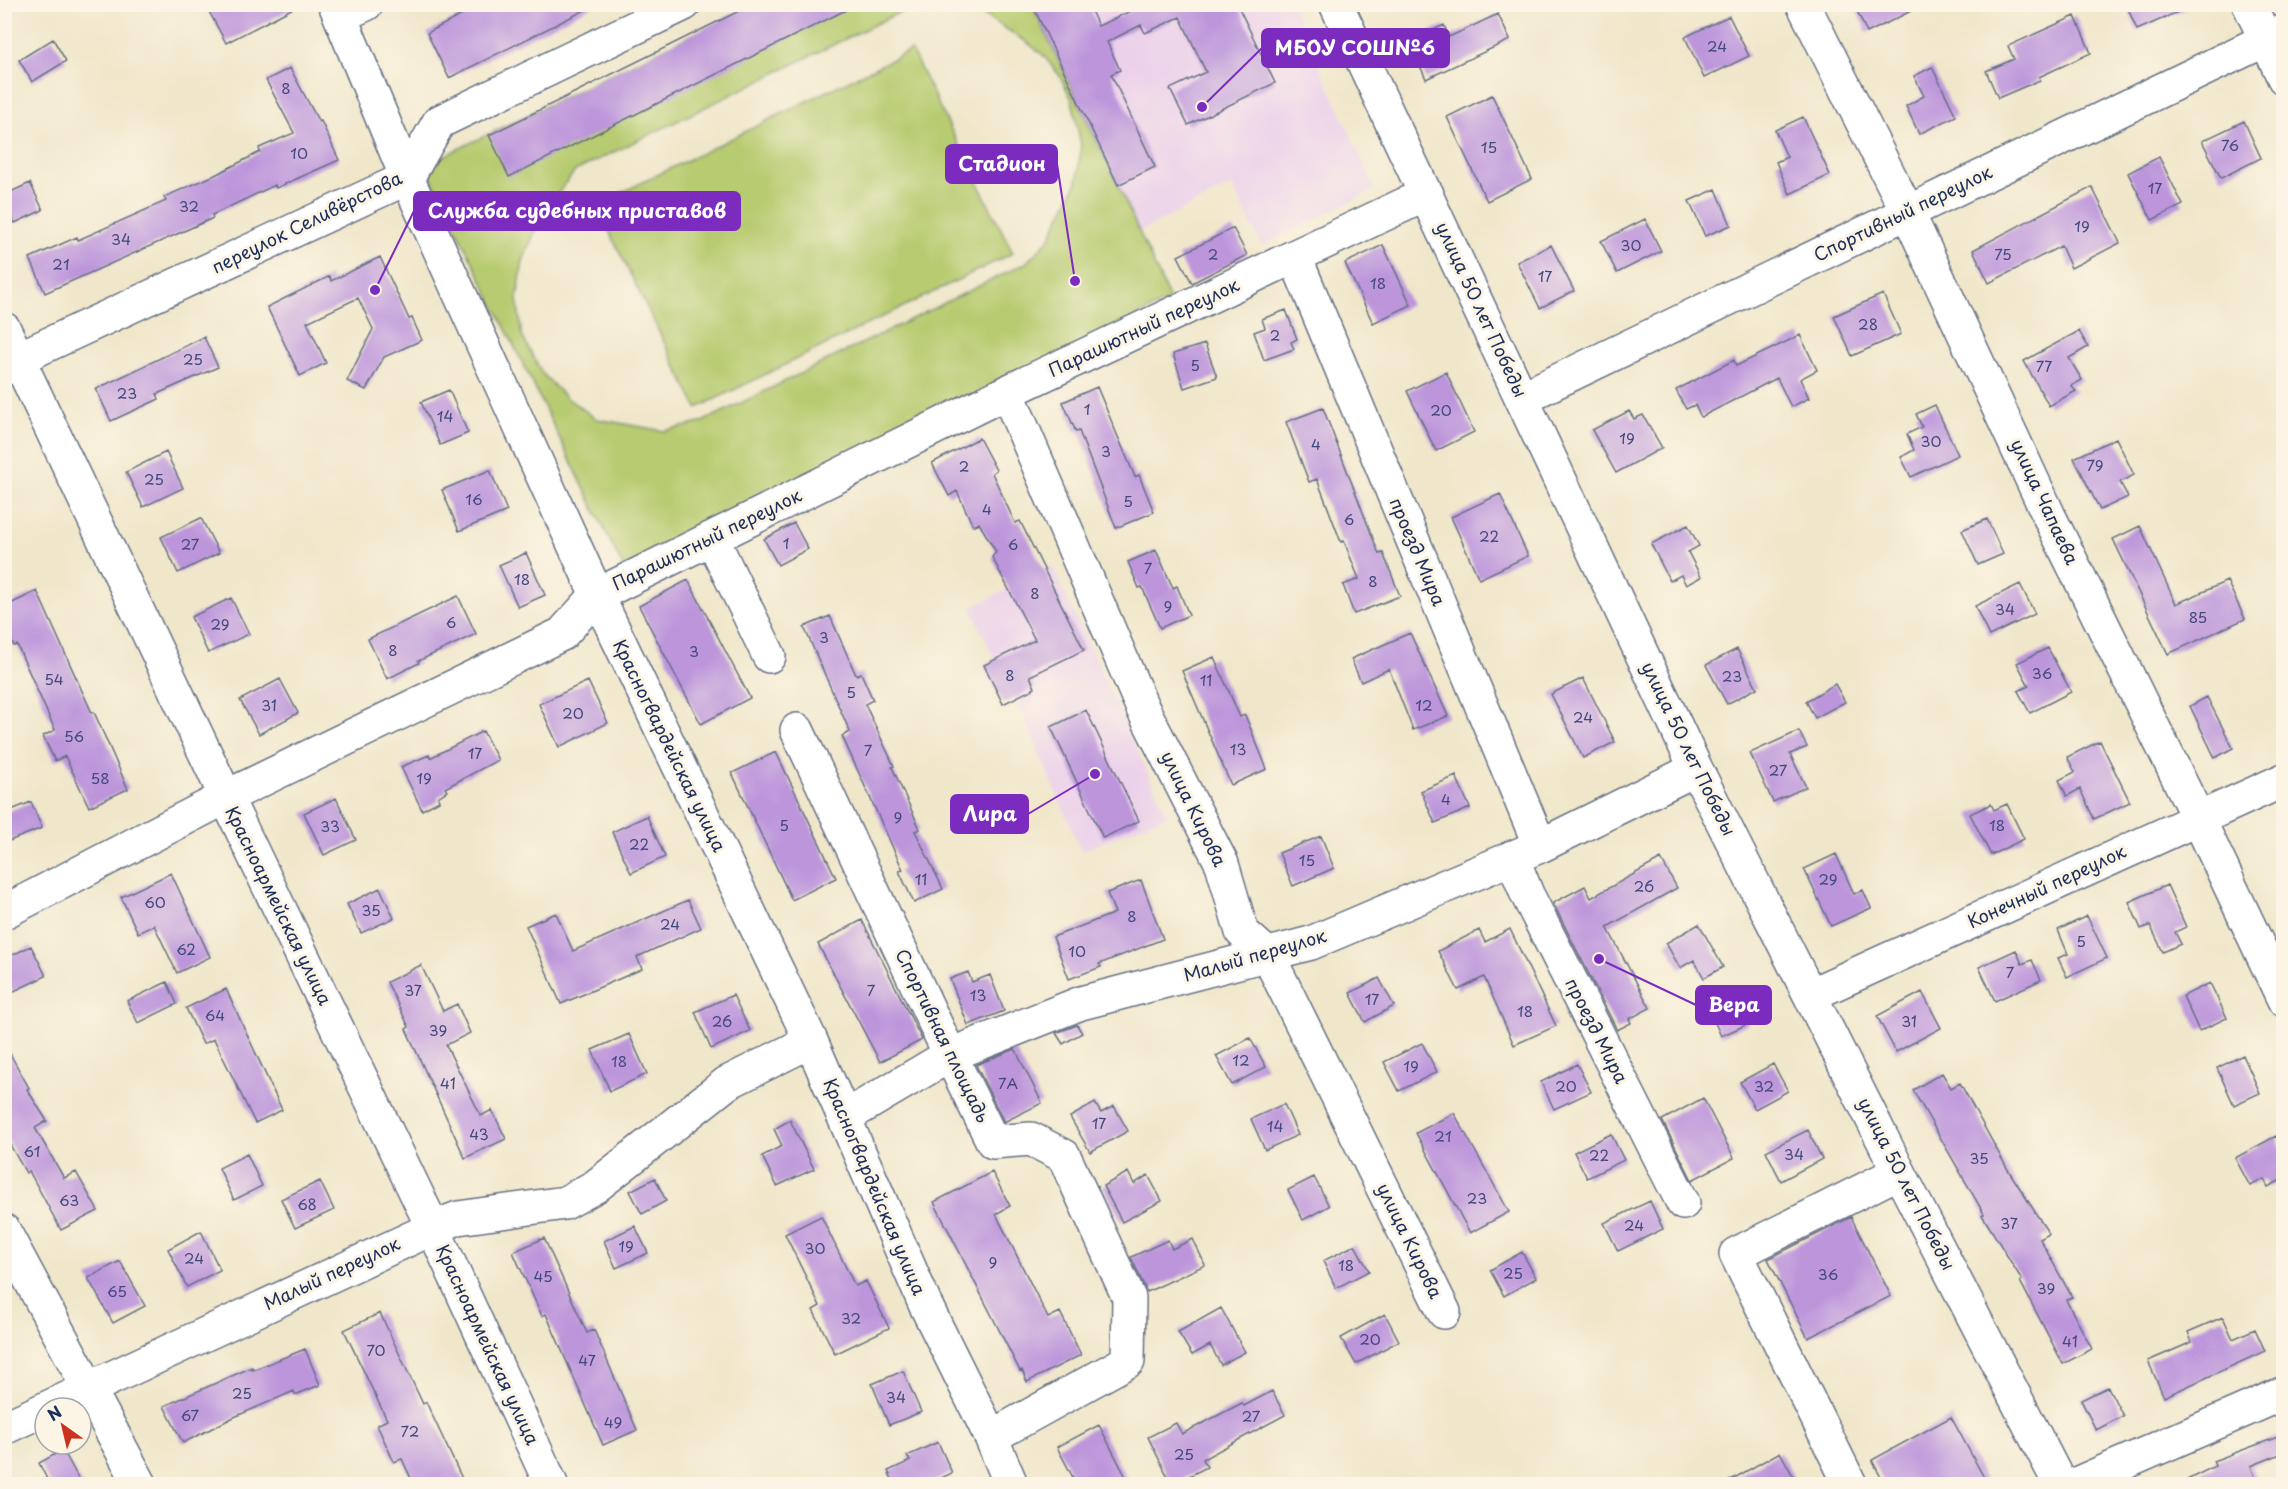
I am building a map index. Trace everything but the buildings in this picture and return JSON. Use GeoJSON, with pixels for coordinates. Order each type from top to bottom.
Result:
{"type":"FeatureCollection","features":[{"type":"Feature","properties":{"kind":"street","name":"переулок Селивёрстова"},"geometry":{"type":"LineString","coordinates":[[12,364],[407,178],[439,122],[684,4]]}},
{"type":"Feature","properties":{"kind":"street","name":"улица 50 лет Победы"},"geometry":{"type":"LineString","coordinates":[[1336,4],[1696,769],[2060,1485]]}},
{"type":"Feature","properties":{"kind":"street","name":"улица Чапаева"},"geometry":{"type":"LineString","coordinates":[[1803,4],[1908,211],[2049,516],[2198,818],[2283,1000]]}},
{"type":"Feature","properties":{"kind":"street"},"geometry":{"type":"LineString","coordinates":[[2249,4],[2274,35],[2283,78]]}},
{"type":"Feature","properties":{"kind":"street","name":"Красногвардейская улица"},"geometry":{"type":"LineString","coordinates":[[347,8],[407,178],[597,595],[811,1041],[925,1304],[990,1437],[1006,1483]]}},
{"type":"Feature","properties":{"kind":"street","name":"Спортивный переулок"},"geometry":{"type":"LineString","coordinates":[[1522,398],[2274,35]]}},
{"type":"Feature","properties":{"kind":"street","name":"Парашютный переулок"},"geometry":{"type":"LineString","coordinates":[[4,912],[226,797],[562,634],[597,595],[1008,392],[1427,194]]}},
{"type":"Feature","properties":{"kind":"street","name":"проезд Мира"},"geometry":{"type":"LineString","coordinates":[[1295,257],[1526,852],[1527,894],[1683,1203]]}},
{"type":"Feature","properties":{"kind":"street","name":"Красноармейская улица"},"geometry":{"type":"LineString","coordinates":[[4,329],[12,364],[226,797],[433,1228],[551,1485]]}},
{"type":"Feature","properties":{"kind":"street","name":"улица Кирова"},"geometry":{"type":"LineString","coordinates":[[1008,392],[1143,710],[1222,864],[1242,932],[1268,955],[1444,1312]]}},
{"type":"Feature","properties":{"kind":"street"},"geometry":{"type":"LineString","coordinates":[[712,538],[769,656]]}},
{"type":"Feature","properties":{"kind":"street","name":"Спортивная площадь"},"geometry":{"type":"LineString","coordinates":[[797,730],[993,1142],[1031,1139],[1064,1156],[1129,1298],[1128,1361],[990,1437]]}},
{"type":"Feature","properties":{"kind":"street","name":"Малый переулок"},"geometry":{"type":"LineString","coordinates":[[845,1118],[950,1055],[1081,1003],[1311,943],[1526,852],[1696,769]]}},
{"type":"Feature","properties":{"kind":"street","name":"Конечный переулок"},"geometry":{"type":"LineString","coordinates":[[1810,995],[2283,780]]}},
{"type":"Feature","properties":{"kind":"street","name":"Малый переулок"},"geometry":{"type":"LineString","coordinates":[[4,1428],[433,1228],[458,1218],[565,1203],[596,1186],[727,1083],[811,1041]]}},
{"type":"Feature","properties":{"kind":"street"},"geometry":{"type":"LineString","coordinates":[[1850,1485],[1736,1254],[1899,1172]]}},
{"type":"Feature","properties":{"kind":"street"},"geometry":{"type":"LineString","coordinates":[[4,1231],[140,1485]]}},
{"type":"Feature","properties":{"kind":"street"},"geometry":{"type":"LineString","coordinates":[[2076,1485],[2283,1393]]}},
{"type":"Feature","properties":{"kind":"shaded area"},"geometry":{"type":"Polygon","coordinates":[[[1032,5],[1292,5],[1375,189],[1262,246],[1232,185],[1139,232],[1032,5]]]}},
{"type":"Feature","properties":{"kind":"shaded area"},"geometry":{"type":"Polygon","coordinates":[[[1052,566],[1167,815],[1081,851],[1016,698],[1003,704],[984,665],[995,660],[971,608],[1052,566]]]}},
{"type":"Feature","properties":{"kind":"green space"},"geometry":{"type":"Polygon","coordinates":[[[753,5],[934,5],[898,13],[575,171],[542,214],[523,261],[517,299],[522,336],[542,373],[564,396],[597,419],[664,431],[700,423],[1026,263],[1049,239],[1077,182],[1081,145],[1072,100],[1060,76],[1043,55],[1025,41],[977,10],[945,5],[1032,5],[1170,300],[624,569],[425,165],[753,5]]]}},
{"type":"Feature","properties":{"kind":"green space"},"geometry":{"type":"Polygon","coordinates":[[[911,50],[1013,253],[697,408],[596,205],[911,50]]]}},
{"type":"Feature","properties":{"kind":"place","name":"МБОУ СОШ№6"},"geometry":{"type":"Point","coordinates":[1202,107]}},
{"type":"Feature","properties":{"kind":"place","name":"Стадион"},"geometry":{"type":"Point","coordinates":[1075,281]}},
{"type":"Feature","properties":{"kind":"place","name":"Служба судебных приставов"},"geometry":{"type":"Point","coordinates":[375,290]}},
{"type":"Feature","properties":{"kind":"place","name":"Лира"},"geometry":{"type":"Point","coordinates":[1095,774]}},
{"type":"Feature","properties":{"kind":"place","name":"Вера"},"geometry":{"type":"Point","coordinates":[1599,959]}}]}
